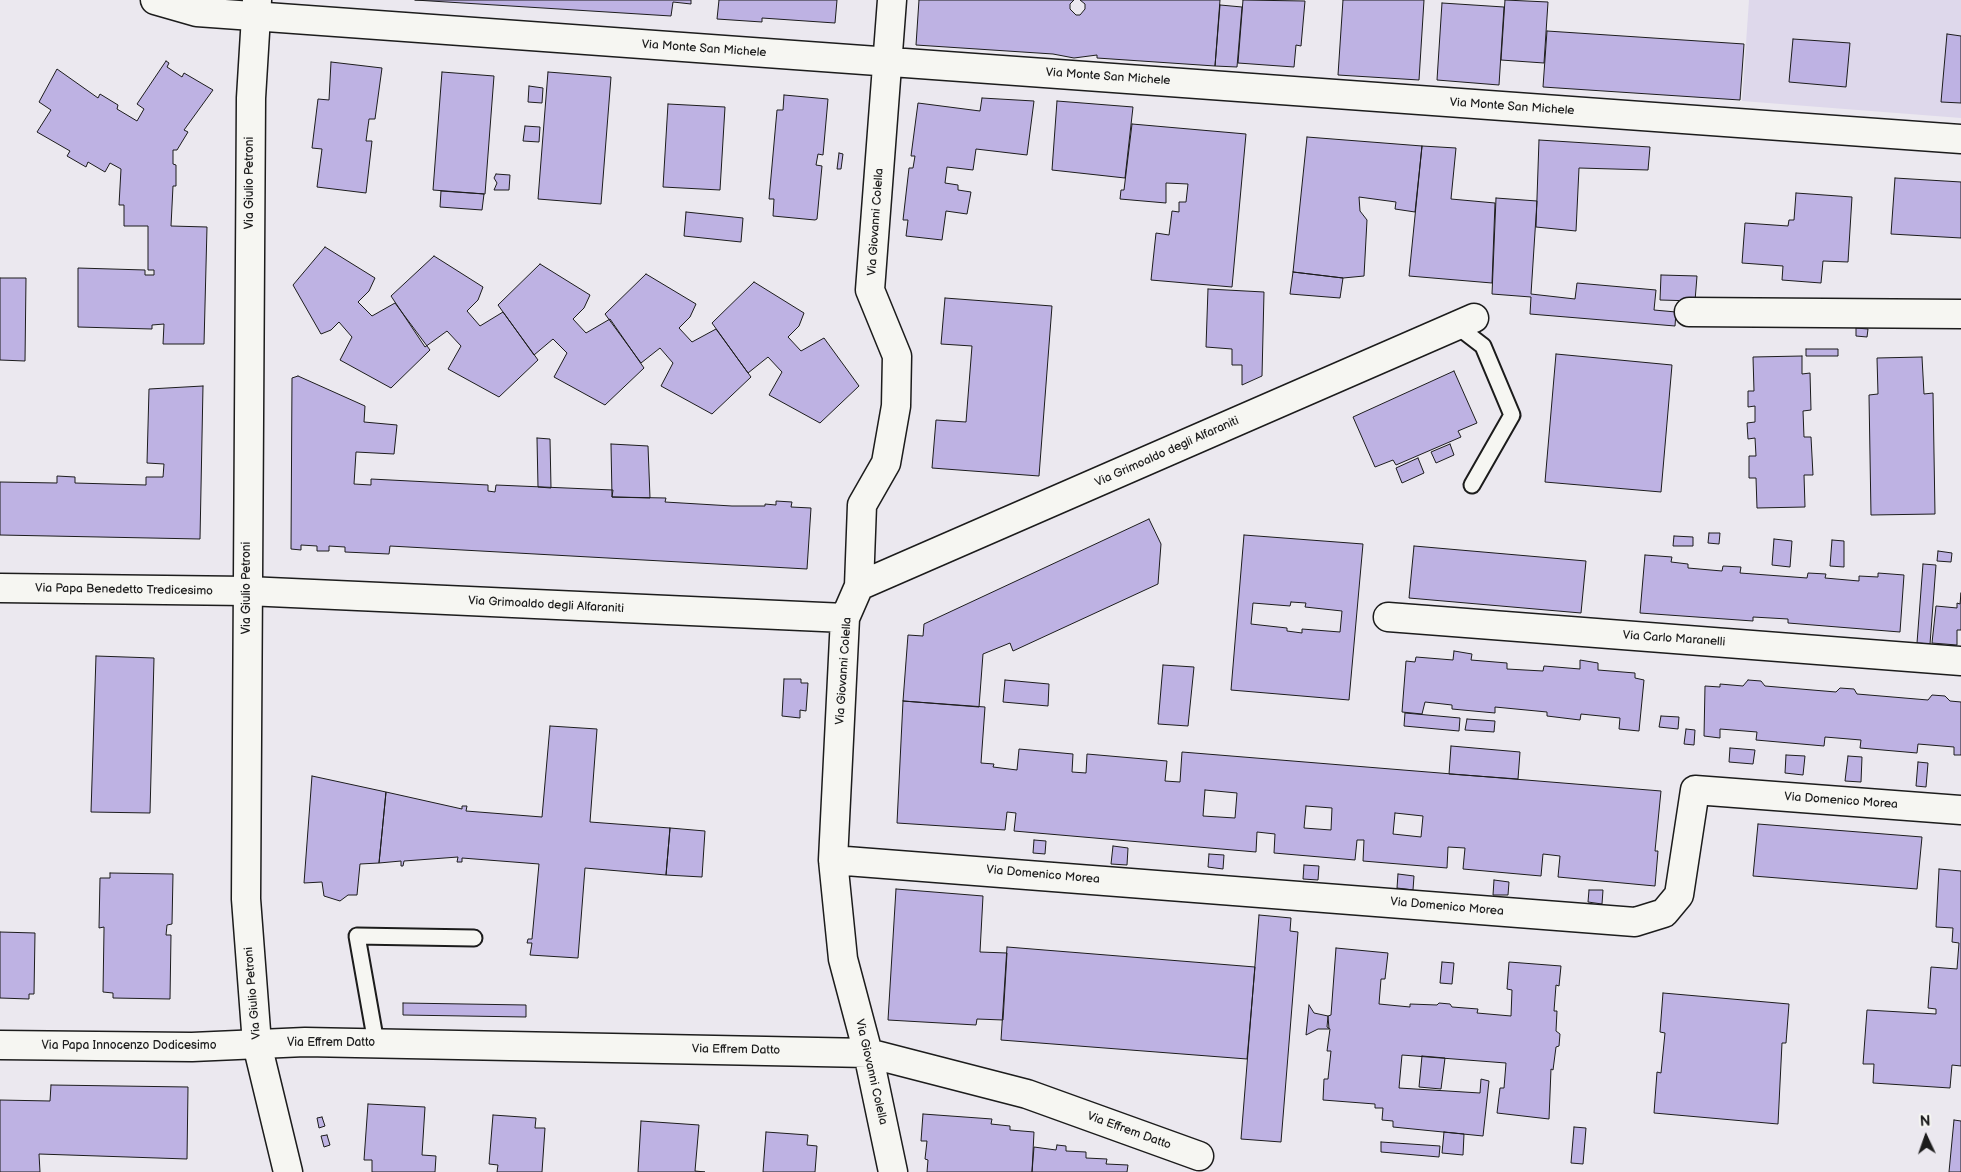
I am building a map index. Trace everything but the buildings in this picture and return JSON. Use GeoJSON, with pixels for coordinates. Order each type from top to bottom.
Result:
{"type":"FeatureCollection","features":[{"type":"Feature","properties":{"kind":"street","name":"Via Monte San Michele"},"geometry":{"type":"LineString","coordinates":[[155,0],[197,12],[256,8],[887,62],[1961,139]]}},
{"type":"Feature","properties":{"kind":"street","name":"Via Giovanni Colella"},"geometry":{"type":"LineString","coordinates":[[892,0],[870,290],[897,356],[896,406],[886,463],[862,505],[859,586],[845,618],[833,860],[843,959],[868,1053],[893,1172]]}},
{"type":"Feature","properties":{"kind":"street","name":"Via Giulio Petroni"},"geometry":{"type":"LineString","coordinates":[[256,8],[251,117],[246,899],[257,1044],[288,1172]]}},
{"type":"Feature","properties":{"kind":"street"},"geometry":{"type":"LineString","coordinates":[[1689,312],[1961,314]]}},
{"type":"Feature","properties":{"kind":"street","name":"Via Grimoaldo degli Alfaraniti"},"geometry":{"type":"LineString","coordinates":[[859,586],[1466,322]]}},
{"type":"Feature","properties":{"kind":"street","name":"Via Papa Benedetto Tredicesimo"},"geometry":{"type":"LineString","coordinates":[[0,588],[248,592]]}},
{"type":"Feature","properties":{"kind":"street","name":"Via Grimoaldo degli Alfaraniti"},"geometry":{"type":"LineString","coordinates":[[248,592],[845,618]]}},
{"type":"Feature","properties":{"kind":"street","name":"Via Carlo Maranelli"},"geometry":{"type":"LineString","coordinates":[[1388,617],[1961,661]]}},
{"type":"Feature","properties":{"kind":"street","name":"Via Domenico Morea"},"geometry":{"type":"LineString","coordinates":[[833,860],[1635,922],[1664,913],[1678,895],[1695,790],[1961,810]]}},
{"type":"Feature","properties":{"kind":"street","name":"Via Effrem Datto"},"geometry":{"type":"LineString","coordinates":[[257,1044],[376,1043],[868,1053],[1027,1094],[1199,1156]]}},
{"type":"Feature","properties":{"kind":"street","name":"Via Papa Innocenzo Dodicesimo"},"geometry":{"type":"LineString","coordinates":[[0,1046],[257,1044]]}},
{"type":"Feature","properties":{"kind":"lane"},"geometry":{"type":"LineString","coordinates":[[1466,322],[1483,346],[1512,415],[1472,485]]}},
{"type":"Feature","properties":{"kind":"lane"},"geometry":{"type":"LineString","coordinates":[[376,1043],[357,936],[474,938]]}},
{"type":"Feature","properties":{"kind":"shaded area"},"geometry":{"type":"Polygon","coordinates":[[[1749,0],[1961,0],[1961,118],[1742,101],[1749,0]]]}}]}
